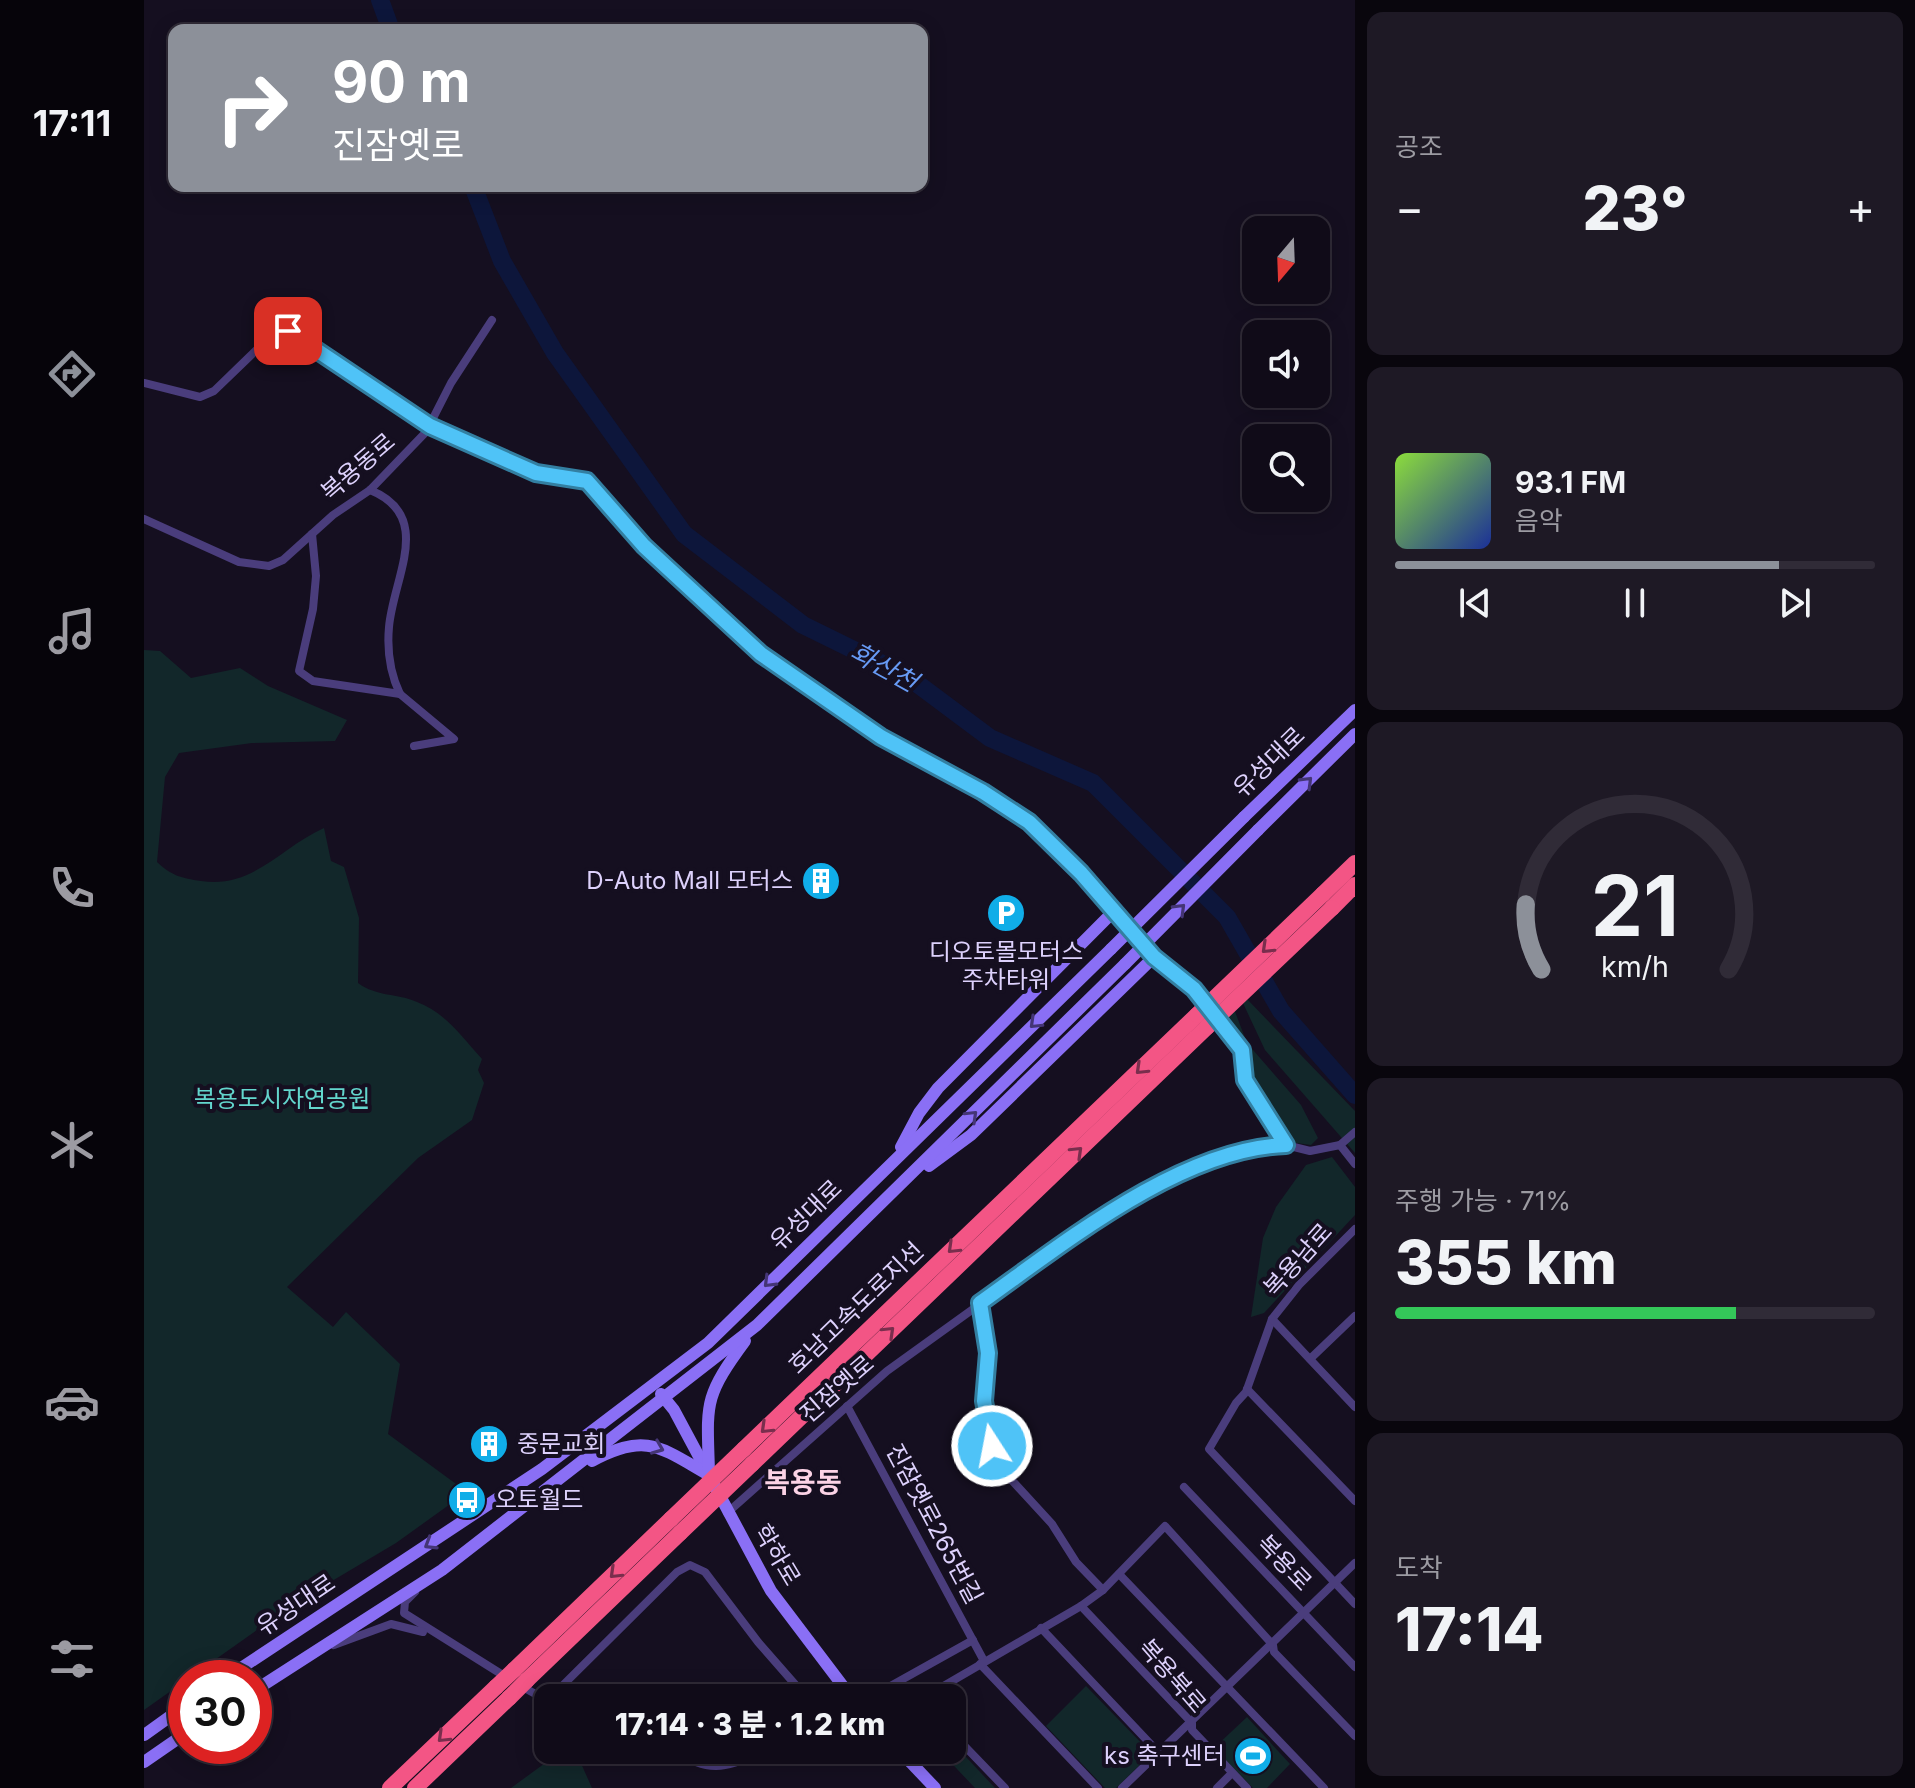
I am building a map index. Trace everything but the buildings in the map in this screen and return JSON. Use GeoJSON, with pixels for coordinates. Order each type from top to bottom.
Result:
{"type":"FeatureCollection","features":[{"type":"Feature","properties":{"kind":"highway","name":"호남고속도로지선"},"geometry":{"type":"LineString","coordinates":[[390,1788],[502,1692],[676,1526],[1327,901],[1355,863]]}},
{"type":"Feature","properties":{"kind":"highway","name":"호남고속도로지선"},"geometry":{"type":"LineString","coordinates":[[1327,901],[1355,885]]}},
{"type":"Feature","properties":{"kind":"highway","name":"호남고속도로지선"},"geometry":{"type":"LineString","coordinates":[[415,1788],[502,1692]]}},
{"type":"Feature","properties":{"kind":"street","name":"복용동로"},"geometry":{"type":"LineString","coordinates":[[144,519],[222,557],[256,566],[269,566],[283,560],[370,490],[430,426],[451,383],[492,320]]}},
{"type":"Feature","properties":{"kind":"street"},"geometry":{"type":"LineString","coordinates":[[144,383],[200,397],[214,391],[278,329],[306,342],[332,363],[430,426],[536,473],[587,481],[644,546],[761,654],[881,737],[983,792],[1029,822],[1115,910],[1154,957],[1194,989],[1242,1050],[1245,1080],[1286,1145]]}},
{"type":"Feature","properties":{"kind":"street"},"geometry":{"type":"LineString","coordinates":[[370,490],[388,497],[399,508],[404,524],[407,546],[389,626],[388,655],[400,694],[454,739],[414,746]]}},
{"type":"Feature","properties":{"kind":"street","name":"복용동로"},"geometry":{"type":"LineString","coordinates":[[312,534],[315,548],[313,609],[299,671],[313,681],[400,694]]}},
{"type":"Feature","properties":{"kind":"street","name":"유성대로"},"geometry":{"type":"LineString","coordinates":[[253,1660],[542,1469],[708,1343],[1355,710]]}},
{"type":"Feature","properties":{"kind":"street","name":"유성대로"},"geometry":{"type":"LineString","coordinates":[[272,1680],[442,1570],[757,1325],[1355,734]]}},
{"type":"Feature","properties":{"kind":"street"},"geometry":{"type":"LineString","coordinates":[[894,1160],[919,1113],[938,1088],[1115,910]]}},
{"type":"Feature","properties":{"kind":"street"},"geometry":{"type":"LineString","coordinates":[[894,1191],[971,1135],[1154,957]]}},
{"type":"Feature","properties":{"kind":"street"},"geometry":{"type":"LineString","coordinates":[[1355,1132],[1342,1143],[1355,1164]]}},
{"type":"Feature","properties":{"kind":"street","name":"진잠옛로"},"geometry":{"type":"LineString","coordinates":[[727,1513],[887,1371],[1119,1204],[1244,1150],[1286,1145],[1310,1151],[1342,1143]]}},
{"type":"Feature","properties":{"kind":"street","name":"복용남로"},"geometry":{"type":"LineString","coordinates":[[1335,1583],[1209,1449],[1247,1389],[1272,1319],[1307,1276],[1355,1229]]}},
{"type":"Feature","properties":{"kind":"street"},"geometry":{"type":"LineString","coordinates":[[980,1303],[988,1353],[984,1401],[996,1463],[1052,1524],[1076,1562],[1103,1590]]}},
{"type":"Feature","properties":{"kind":"street"},"geometry":{"type":"LineString","coordinates":[[1310,1359],[1355,1316]]}},
{"type":"Feature","properties":{"kind":"street"},"geometry":{"type":"LineString","coordinates":[[1272,1319],[1354,1404]]}},
{"type":"Feature","properties":{"kind":"street"},"geometry":{"type":"LineString","coordinates":[[562,1478],[620,1447],[649,1443],[709,1475],[707,1403],[718,1377],[757,1325]]}},
{"type":"Feature","properties":{"kind":"street","name":"학하로"},"geometry":{"type":"LineString","coordinates":[[654,1385],[674,1410],[771,1591],[841,1684]]}},
{"type":"Feature","properties":{"kind":"street"},"geometry":{"type":"LineString","coordinates":[[1247,1389],[1355,1501]]}},
{"type":"Feature","properties":{"kind":"street","name":"진잠옛로265번길"},"geometry":{"type":"LineString","coordinates":[[847,1406],[982,1662],[1098,1788]]}},
{"type":"Feature","properties":{"kind":"street","name":"복용로"},"geometry":{"type":"LineString","coordinates":[[1184,1487],[1355,1667]]}},
{"type":"Feature","properties":{"kind":"street"},"geometry":{"type":"LineString","coordinates":[[946,1684],[1081,1606],[1103,1590],[1165,1526],[1273,1645],[1274,1652],[1355,1736]]}},
{"type":"Feature","properties":{"kind":"street"},"geometry":{"type":"LineString","coordinates":[[1122,1788],[1355,1563]]}},
{"type":"Feature","properties":{"kind":"street"},"geometry":{"type":"LineString","coordinates":[[564,1684],[677,1572],[690,1565],[705,1572],[758,1642],[795,1684]]}},
{"type":"Feature","properties":{"kind":"street"},"geometry":{"type":"LineString","coordinates":[[442,1570],[403,1607],[412,1620],[534,1692]]}},
{"type":"Feature","properties":{"kind":"street"},"geometry":{"type":"LineString","coordinates":[[1119,1574],[1324,1788]]}},
{"type":"Feature","properties":{"kind":"street"},"geometry":{"type":"LineString","coordinates":[[1335,1583],[1355,1604]]}},
{"type":"Feature","properties":{"kind":"street","name":"복용북로"},"geometry":{"type":"LineString","coordinates":[[1081,1606],[1192,1723],[1192,1730],[1247,1788]]}},
{"type":"Feature","properties":{"kind":"street"},"geometry":{"type":"LineString","coordinates":[[320,1650],[391,1624],[439,1638]]}},
{"type":"Feature","properties":{"kind":"street"},"geometry":{"type":"LineString","coordinates":[[1041,1628],[1159,1753]]}},
{"type":"Feature","properties":{"kind":"street"},"geometry":{"type":"LineString","coordinates":[[894,1684],[973,1640]]}},
{"type":"Feature","properties":{"kind":"street"},"geometry":{"type":"LineString","coordinates":[[144,1735],[168,1718]]}},
{"type":"Feature","properties":{"kind":"street"},"geometry":{"type":"LineString","coordinates":[[144,1762],[168,1745]]}},
{"type":"Feature","properties":{"kind":"street"},"geometry":{"type":"LineString","coordinates":[[966,1748],[1005,1788]]}},
{"type":"Feature","properties":{"kind":"street"},"geometry":{"type":"LineString","coordinates":[[704,1764],[712,1768],[731,1764]]}},
{"type":"Feature","properties":{"kind":"street"},"geometry":{"type":"LineString","coordinates":[[912,1764],[935,1788]]}},
{"type":"Feature","properties":{"kind":"street"},"geometry":{"type":"LineString","coordinates":[[1217,1788],[1232,1773]]}},
{"type":"Feature","properties":{"kind":"green space","name":"복용도시자연공원"},"geometry":{"type":"Polygon","coordinates":[[[144,650],[160,651],[191,678],[240,668],[268,686],[347,720],[335,741],[252,743],[179,753],[165,777],[157,862],[172,873],[188,879],[219,882],[236,879],[266,865],[324,828],[331,861],[344,867],[359,918],[358,983],[372,991],[417,1002],[445,1019],[482,1059],[478,1070],[484,1083],[472,1120],[418,1158],[287,1287],[333,1327],[346,1312],[400,1364],[388,1434],[467,1492],[396,1543],[295,1603],[215,1660],[168,1660],[168,1693],[144,1710],[144,650]]]}},
{"type":"Feature","properties":{"kind":"green space"},"geometry":{"type":"Polygon","coordinates":[[[1246,998],[1355,1111],[1355,1153],[1265,1050],[1242,1001],[1246,998]]]}},
{"type":"Feature","properties":{"kind":"green space"},"geometry":{"type":"Polygon","coordinates":[[[1234,1009],[1247,1043],[1301,1105],[1318,1138],[1311,1145],[1289,1142],[1249,1078],[1246,1052],[1224,1019],[1234,1009]]]}},
{"type":"Feature","properties":{"kind":"green space"},"geometry":{"type":"Polygon","coordinates":[[[1332,1157],[1355,1187],[1355,1215],[1264,1313],[1251,1317],[1263,1238],[1276,1207],[1306,1165],[1332,1157]]]}},
{"type":"Feature","properties":{"kind":"green space"},"geometry":{"type":"Polygon","coordinates":[[[1086,1686],[1148,1750],[1147,1758],[1116,1788],[1105,1788],[1046,1726],[1086,1686]]]}},
{"type":"Feature","properties":{"kind":"green space","name":"ks 축구센터"},"geometry":{"type":"Polygon","coordinates":[[[1247,1717],[1290,1764],[1267,1788],[1253,1788],[1214,1748],[1247,1717]]]}},
{"type":"Feature","properties":{"kind":"green space"},"geometry":{"type":"Polygon","coordinates":[[[966,1757],[995,1788],[975,1788],[952,1764],[966,1764],[966,1757]]]}},
{"type":"Feature","properties":{"kind":"green space"},"geometry":{"type":"Polygon","coordinates":[[[544,1764],[581,1764],[592,1788],[511,1788],[544,1764]]]}},
{"type":"Feature","properties":{"kind":"waterway","name":"화산천"},"geometry":{"type":"LineString","coordinates":[[380,0],[389,24]]}},
{"type":"Feature","properties":{"kind":"waterway","name":"화산천"},"geometry":{"type":"LineString","coordinates":[[475,192],[502,261],[555,353],[684,534],[803,625],[907,676],[990,738],[1093,783],[1227,917],[1281,1011],[1355,1095]]}},
{"type":"Feature","properties":{"kind":"place","name":"D-Auto Mall 모터스"},"geometry":{"type":"Point","coordinates":[821,881]}},
{"type":"Feature","properties":{"kind":"place","name":"디오토몰모터스 주차타워"},"geometry":{"type":"Point","coordinates":[1006,913]}},
{"type":"Feature","properties":{"kind":"place","name":"중문교회"},"geometry":{"type":"Point","coordinates":[489,1444]}},
{"type":"Feature","properties":{"kind":"place","name":"오토월드"},"geometry":{"type":"Point","coordinates":[467,1500]}},
{"type":"Feature","properties":{"kind":"place","name":"ks 축구센터"},"geometry":{"type":"Point","coordinates":[1253,1756]}},
{"type":"Feature","properties":{"kind":"district","name":"복용동"},"geometry":{"type":"Point","coordinates":[803,1482]}},
{"type":"Feature","properties":{"kind":"route"},"geometry":{"type":"LineString","coordinates":[[288,331],[430,426],[536,473],[587,481],[644,546],[761,654],[881,737],[983,792],[1029,822],[1081,873],[1154,957],[1194,989],[1242,1050],[1245,1080],[1286,1145],[1244,1150],[1119,1204],[980,1303],[988,1353],[984,1401],[992,1446]]}}]}
